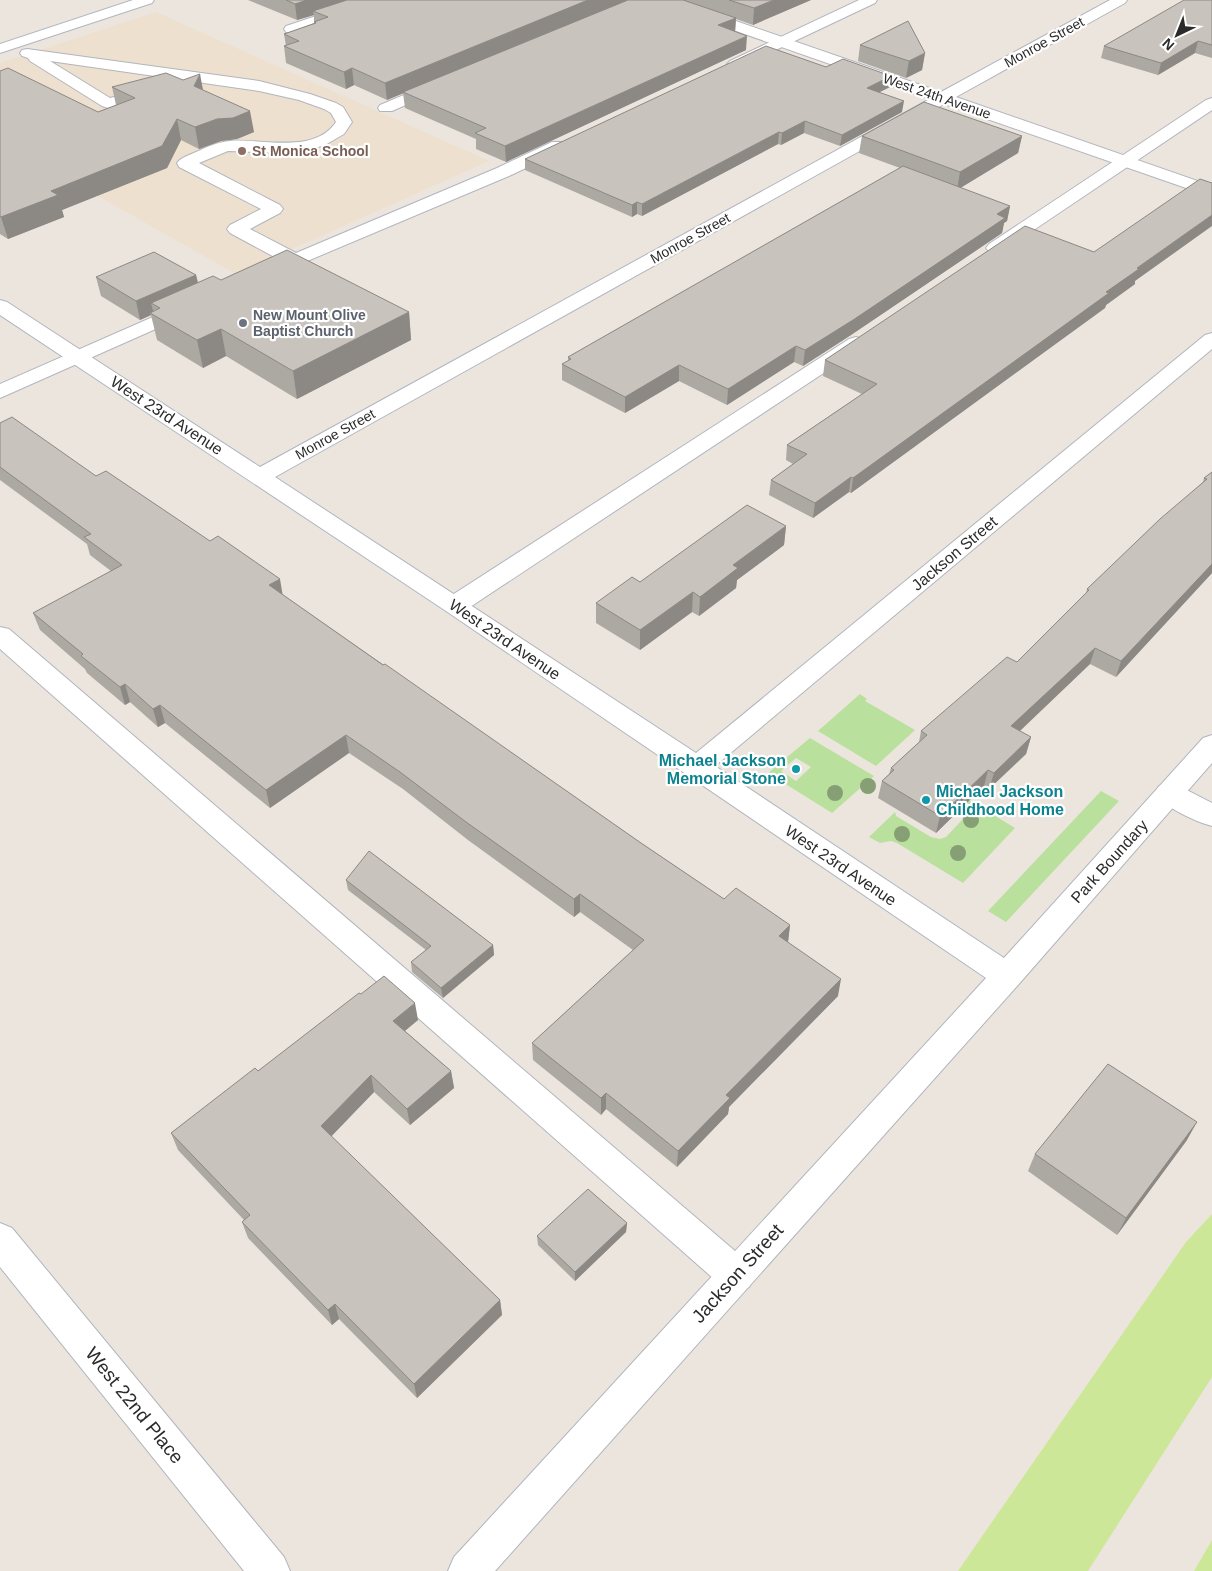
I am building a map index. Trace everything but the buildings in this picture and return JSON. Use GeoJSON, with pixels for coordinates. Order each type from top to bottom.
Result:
{"type":"FeatureCollection","features":[{"type":"Feature","properties":{"kind":"street"},"geometry":{"type":"LineString","coordinates":[[6,47],[147,0]]}},
{"type":"Feature","properties":{"kind":"street"},"geometry":{"type":"LineString","coordinates":[[291,29],[378,0]]}},
{"type":"Feature","properties":{"kind":"street","name":"West 24th Avenue"},"geometry":{"type":"LineString","coordinates":[[661,0],[1212,192]]}},
{"type":"Feature","properties":{"kind":"street"},"geometry":{"type":"LineString","coordinates":[[722,70],[870,0]]}},
{"type":"Feature","properties":{"kind":"street","name":"Monroe Street"},"geometry":{"type":"LineString","coordinates":[[260,476],[1120,0]]}},
{"type":"Feature","properties":{"kind":"street"},"geometry":{"type":"LineString","coordinates":[[6,47],[27,53],[252,85],[282,91],[319,102],[337,110],[342,115],[344,122],[341,128],[325,139],[282,148],[228,146],[185,164],[274,209],[236,229],[296,260]]}},
{"type":"Feature","properties":{"kind":"street"},"geometry":{"type":"LineString","coordinates":[[27,53],[108,103],[162,89],[194,78]]}},
{"type":"Feature","properties":{"kind":"street"},"geometry":{"type":"LineString","coordinates":[[386,108],[453,80]]}},
{"type":"Feature","properties":{"kind":"street"},"geometry":{"type":"LineString","coordinates":[[979,259],[1212,103]]}},
{"type":"Feature","properties":{"kind":"street"},"geometry":{"type":"LineString","coordinates":[[253,279],[504,172],[574,139]]}},
{"type":"Feature","properties":{"kind":"street"},"geometry":{"type":"LineString","coordinates":[[0,392],[207,299]]}},
{"type":"Feature","properties":{"kind":"street","name":"West 23rd Avenue"},"geometry":{"type":"LineString","coordinates":[[0,306],[455,605],[1007,976]]}},
{"type":"Feature","properties":{"kind":"street"},"geometry":{"type":"LineString","coordinates":[[455,605],[875,330]]}},
{"type":"Feature","properties":{"kind":"street","name":"Jackson Street"},"geometry":{"type":"LineString","coordinates":[[696,768],[1212,339]]}},
{"type":"Feature","properties":{"kind":"street"},"geometry":{"type":"LineString","coordinates":[[0,635],[736,1275]]}},
{"type":"Feature","properties":{"kind":"street","name":"Park Boundary"},"geometry":{"type":"LineString","coordinates":[[1007,976],[1212,745]]}},
{"type":"Feature","properties":{"kind":"street"},"geometry":{"type":"LineString","coordinates":[[1169,793],[1212,816]]}},
{"type":"Feature","properties":{"kind":"street","name":"Jackson Street"},"geometry":{"type":"LineString","coordinates":[[468,1571],[1007,976]]}},
{"type":"Feature","properties":{"kind":"street","name":"West 22nd Place"},"geometry":{"type":"LineString","coordinates":[[0,1240],[270,1571]]}},
{"type":"Feature","properties":{"kind":"shaded area","name":"St Monica School"},"geometry":{"type":"Polygon","coordinates":[[[156,12],[489,161],[236,274],[0,141],[0,63],[156,12]]]}},
{"type":"Feature","properties":{"kind":"green space"},"geometry":{"type":"Polygon","coordinates":[[[860,694],[867,699],[865,701],[915,730],[876,766],[818,731],[860,694]]]}},
{"type":"Feature","properties":{"kind":"green space"},"geometry":{"type":"Polygon","coordinates":[[[810,738],[874,776],[832,813],[768,773],[810,738]],[[796,758],[781,771],[796,781],[811,767],[796,758]]]}},
{"type":"Feature","properties":{"kind":"green space"},"geometry":{"type":"Polygon","coordinates":[[[1101,791],[1119,801],[1006,922],[988,911],[1101,791]]]}},
{"type":"Feature","properties":{"kind":"green space"},"geometry":{"type":"Polygon","coordinates":[[[969,800],[1015,828],[963,883],[897,843],[891,841],[880,843],[869,837],[895,812],[896,816],[931,837],[940,839],[946,837],[962,820],[965,813],[960,809],[969,800]]]}},
{"type":"Feature","properties":{"kind":"green space"},"geometry":{"type":"Polygon","coordinates":[[[1212,1214],[1212,1377],[1088,1571],[958,1571],[1186,1242],[1212,1214]]]}},
{"type":"Feature","properties":{"kind":"green space"},"geometry":{"type":"Polygon","coordinates":[[[1212,1540],[1212,1571],[1194,1571],[1212,1540]]]}},
{"type":"Feature","properties":{"kind":"place","name":"St Monica School"},"geometry":{"type":"Point","coordinates":[242,151]}},
{"type":"Feature","properties":{"kind":"place","name":"New Mount Olive Baptist Church"},"geometry":{"type":"Point","coordinates":[243,323]}},
{"type":"Feature","properties":{"kind":"place","name":"Michael Jackson Memorial Stone"},"geometry":{"type":"Point","coordinates":[796,769]}},
{"type":"Feature","properties":{"kind":"place","name":"Michael Jackson Childhood Home"},"geometry":{"type":"Point","coordinates":[926,800]}}]}
